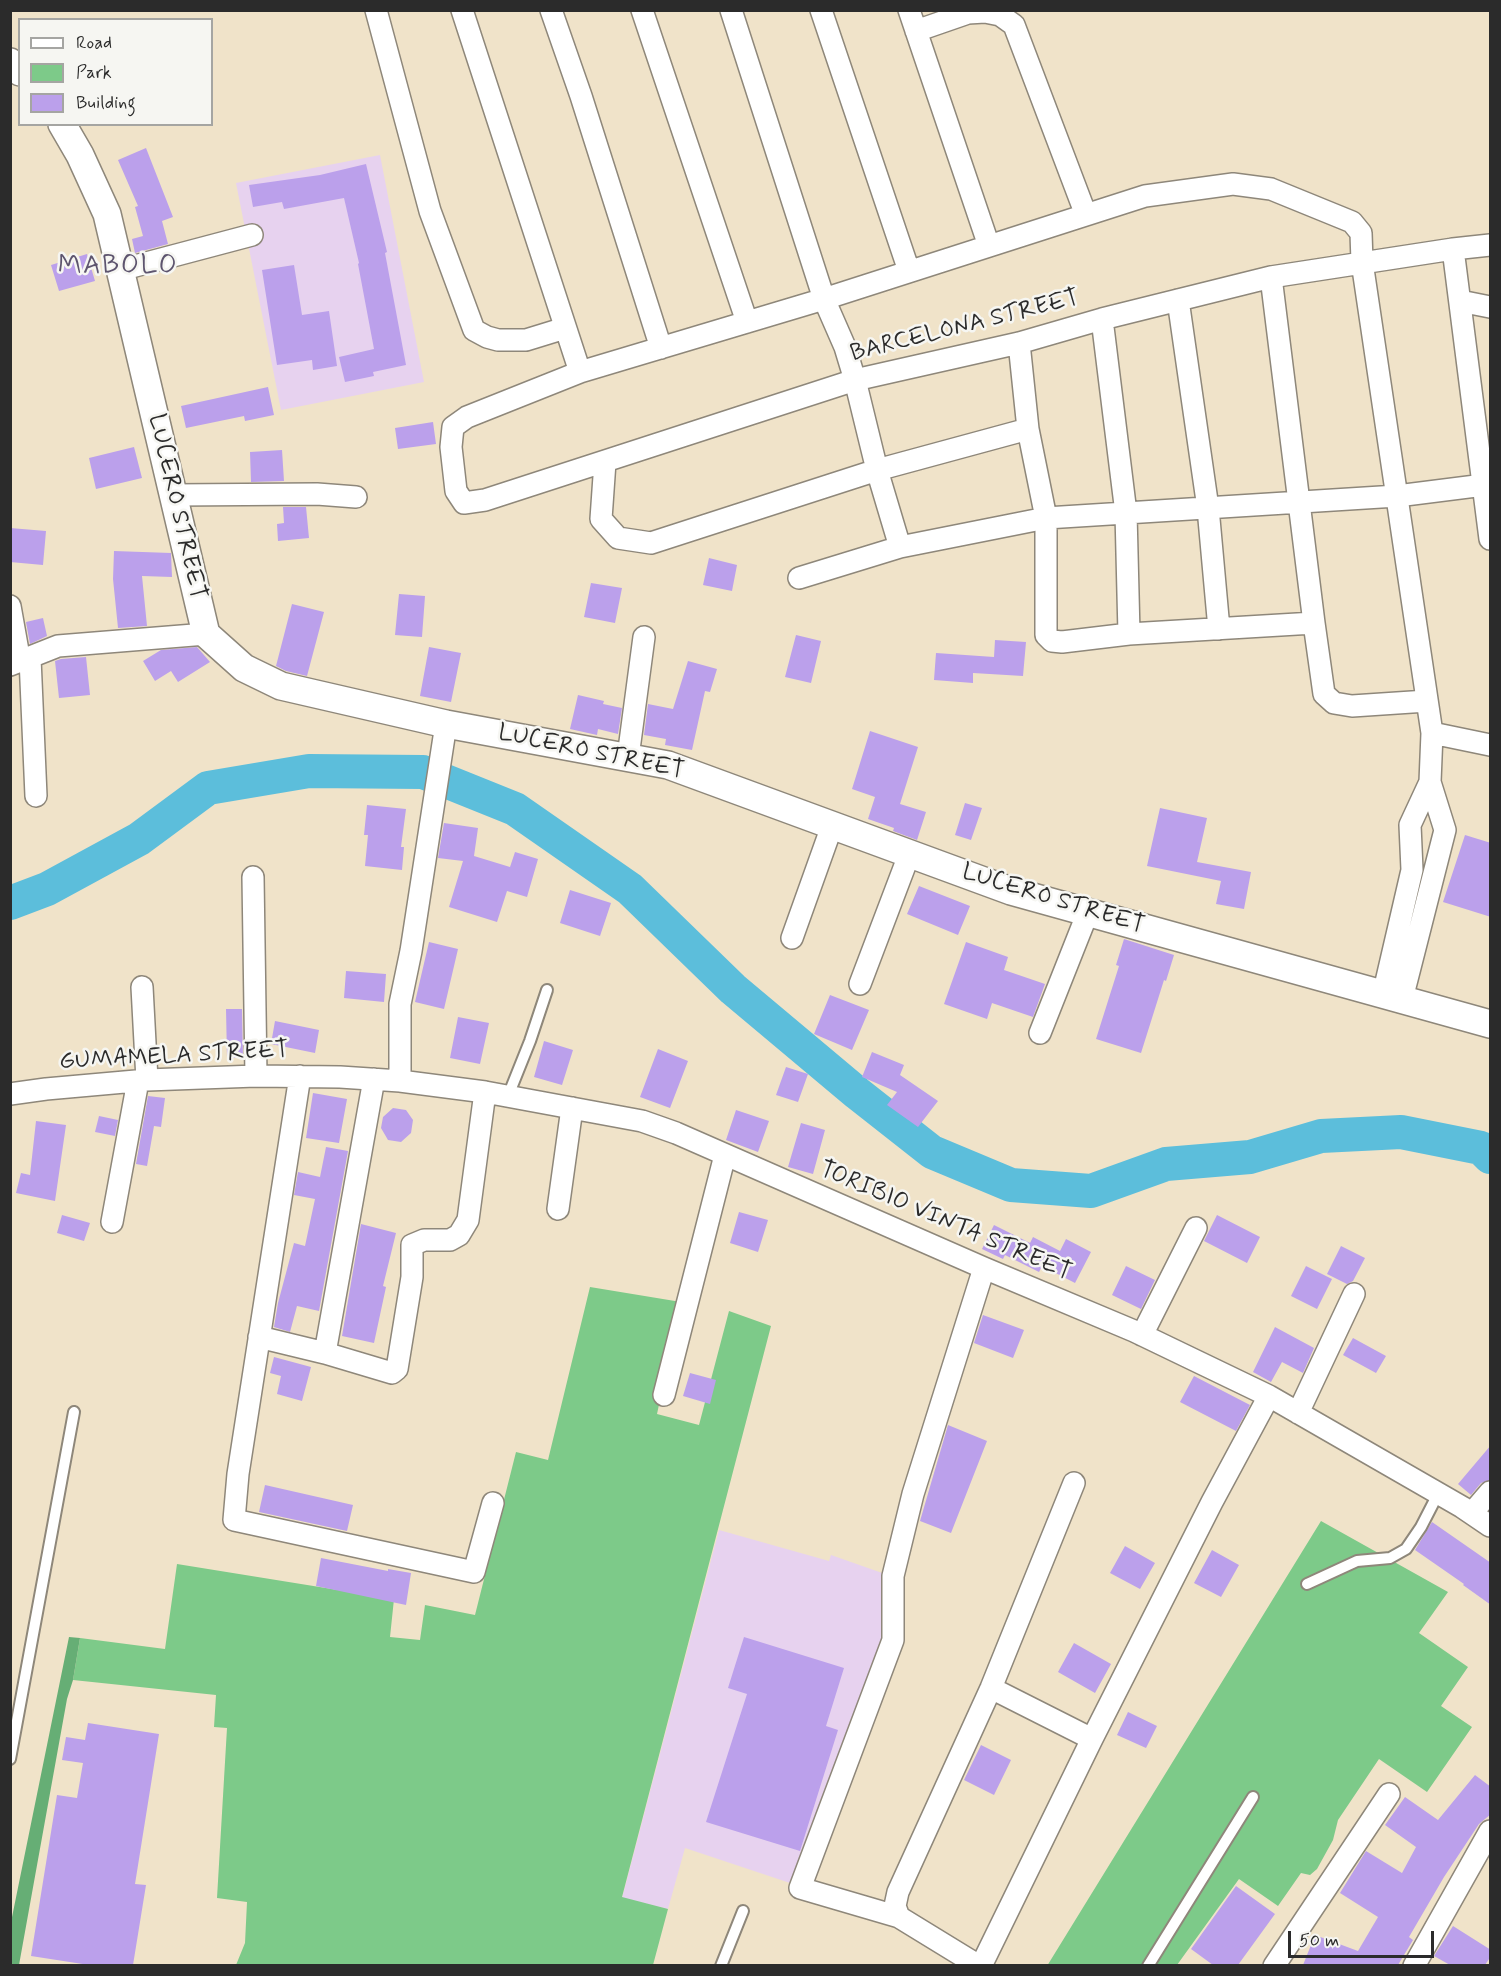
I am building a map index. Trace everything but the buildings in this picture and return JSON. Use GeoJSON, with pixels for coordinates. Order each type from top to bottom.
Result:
{"type":"FeatureCollection","features":[{"type":"Feature","properties":{"kind":"street"},"geometry":{"type":"LineString","coordinates":[[376,10],[430,211],[474,330],[498,340],[526,340],[565,328]]}},
{"type":"Feature","properties":{"kind":"street"},"geometry":{"type":"LineString","coordinates":[[462,10],[580,372],[824,299],[1145,196],[1233,184],[1271,189],[1352,222],[1361,232],[1362,262],[1432,733],[1430,782],[1445,830],[1393,997]]}},
{"type":"Feature","properties":{"kind":"street"},"geometry":{"type":"LineString","coordinates":[[551,10],[581,96],[661,348]]}},
{"type":"Feature","properties":{"kind":"street"},"geometry":{"type":"LineString","coordinates":[[642,10],[747,322]]}},
{"type":"Feature","properties":{"kind":"street"},"geometry":{"type":"LineString","coordinates":[[731,10],[824,299],[845,347],[900,547]]}},
{"type":"Feature","properties":{"kind":"street"},"geometry":{"type":"LineString","coordinates":[[821,10],[909,271]]}},
{"type":"Feature","properties":{"kind":"street"},"geometry":{"type":"LineString","coordinates":[[909,10],[989,246]]}},
{"type":"Feature","properties":{"kind":"street"},"geometry":{"type":"LineString","coordinates":[[916,31],[968,13],[985,12],[1000,15],[1014,25],[1086,215]]}},
{"type":"Feature","properties":{"kind":"street","name":"LUCERO STREET"},"geometry":{"type":"LineString","coordinates":[[63,126],[80,155],[107,214],[206,634],[244,668],[281,686],[446,724],[668,765],[1011,891],[1491,1024]]}},
{"type":"Feature","properties":{"kind":"street"},"geometry":{"type":"LineString","coordinates":[[120,270],[252,235]]}},
{"type":"Feature","properties":{"kind":"street","name":"BARCELONA STREET"},"geometry":{"type":"LineString","coordinates":[[580,372],[467,417],[453,427],[451,447],[456,491],[464,503],[485,500],[855,380],[1018,343],[1271,276],[1491,245]]}},
{"type":"Feature","properties":{"kind":"street"},"geometry":{"type":"LineString","coordinates":[[1453,249],[1460,301],[1482,403],[1491,539]]}},
{"type":"Feature","properties":{"kind":"street"},"geometry":{"type":"LineString","coordinates":[[1271,276],[1324,694],[1334,703],[1352,706],[1427,701]]}},
{"type":"Feature","properties":{"kind":"street"},"geometry":{"type":"LineString","coordinates":[[1178,300],[1208,508],[1219,629]]}},
{"type":"Feature","properties":{"kind":"street"},"geometry":{"type":"LineString","coordinates":[[1460,301],[1491,307]]}},
{"type":"Feature","properties":{"kind":"street"},"geometry":{"type":"LineString","coordinates":[[1102,319],[1126,513],[1129,634]]}},
{"type":"Feature","properties":{"kind":"street"},"geometry":{"type":"LineString","coordinates":[[1018,343],[1028,429],[1046,518],[1046,635],[1052,641],[1314,623]]}},
{"type":"Feature","properties":{"kind":"street"},"geometry":{"type":"LineString","coordinates":[[605,462],[601,519],[618,538],[651,543],[877,470],[1028,429]]}},
{"type":"Feature","properties":{"kind":"street"},"geometry":{"type":"LineString","coordinates":[[799,578],[900,547],[1046,518],[1397,496],[1487,485]]}},
{"type":"Feature","properties":{"kind":"street"},"geometry":{"type":"LineString","coordinates":[[173,495],[317,494],[356,497]]}},
{"type":"Feature","properties":{"kind":"street"},"geometry":{"type":"LineString","coordinates":[[10,606],[20,662],[36,796]]}},
{"type":"Feature","properties":{"kind":"street"},"geometry":{"type":"LineString","coordinates":[[20,662],[58,646],[206,634]]}},
{"type":"Feature","properties":{"kind":"street"},"geometry":{"type":"LineString","coordinates":[[628,758],[644,637]]}},
{"type":"Feature","properties":{"kind":"street"},"geometry":{"type":"LineString","coordinates":[[400,1081],[400,1004],[411,951],[438,764],[446,724]]}},
{"type":"Feature","properties":{"kind":"street"},"geometry":{"type":"LineString","coordinates":[[1432,733],[1491,745]]}},
{"type":"Feature","properties":{"kind":"street"},"geometry":{"type":"LineString","coordinates":[[1393,997],[1412,870],[1410,825],[1430,782]]}},
{"type":"Feature","properties":{"kind":"street"},"geometry":{"type":"LineString","coordinates":[[792,938],[832,825]]}},
{"type":"Feature","properties":{"kind":"street"},"geometry":{"type":"LineString","coordinates":[[1412,847],[1439,852]]}},
{"type":"Feature","properties":{"kind":"street"},"geometry":{"type":"LineString","coordinates":[[860,984],[909,855]]}},
{"type":"Feature","properties":{"kind":"street"},"geometry":{"type":"LineString","coordinates":[[253,877],[256,1076]]}},
{"type":"Feature","properties":{"kind":"street"},"geometry":{"type":"LineString","coordinates":[[1040,1033],[1088,912]]}},
{"type":"Feature","properties":{"kind":"street"},"geometry":{"type":"LineString","coordinates":[[112,1222],[142,1081],[142,987]]}},
{"type":"Feature","properties":{"kind":"street","name":"GUMAMELA STREET"},"geometry":{"type":"LineString","coordinates":[[10,1094],[142,1081],[256,1076],[340,1077]]}},
{"type":"Feature","properties":{"kind":"street"},"geometry":{"type":"LineString","coordinates":[[300,1076],[238,1474],[234,1520],[474,1572],[493,1503]]}},
{"type":"Feature","properties":{"kind":"street","name":"TORIBIO VINTA STREET"},"geometry":{"type":"LineString","coordinates":[[340,1077],[400,1081],[485,1092],[642,1121],[676,1133],[1142,1335],[1269,1396],[1491,1526]]}},
{"type":"Feature","properties":{"kind":"street"},"geometry":{"type":"LineString","coordinates":[[325,1353],[374,1079]]}},
{"type":"Feature","properties":{"kind":"street"},"geometry":{"type":"LineString","coordinates":[[259,1337],[392,1373],[397,1369],[412,1277],[412,1245],[424,1240],[450,1240],[459,1235],[468,1220],[485,1092]]}},
{"type":"Feature","properties":{"kind":"street"},"geometry":{"type":"LineString","coordinates":[[558,1209],[572,1108]]}},
{"type":"Feature","properties":{"kind":"street"},"geometry":{"type":"LineString","coordinates":[[664,1395],[725,1155]]}},
{"type":"Feature","properties":{"kind":"street"},"geometry":{"type":"LineString","coordinates":[[1142,1335],[1196,1228]]}},
{"type":"Feature","properties":{"kind":"street"},"geometry":{"type":"LineString","coordinates":[[984,1268],[913,1494],[892,1576],[893,1640],[800,1888],[899,1917],[980,1965],[1212,1502],[1269,1396]]}},
{"type":"Feature","properties":{"kind":"street"},"geometry":{"type":"LineString","coordinates":[[1298,1413],[1354,1294]]}},
{"type":"Feature","properties":{"kind":"street"},"geometry":{"type":"LineString","coordinates":[[899,1917],[895,1906],[898,1892],[991,1688],[1074,1483]]}},
{"type":"Feature","properties":{"kind":"street"},"geometry":{"type":"LineString","coordinates":[[1472,1513],[1491,1492]]}},
{"type":"Feature","properties":{"kind":"street"},"geometry":{"type":"LineString","coordinates":[[991,1688],[1092,1739]]}},
{"type":"Feature","properties":{"kind":"street"},"geometry":{"type":"LineString","coordinates":[[1274,1965],[1389,1794]]}},
{"type":"Feature","properties":{"kind":"street"},"geometry":{"type":"LineString","coordinates":[[1422,1963],[1488,1840]]}},
{"type":"Feature","properties":{"kind":"lane"},"geometry":{"type":"LineString","coordinates":[[508,1096],[547,990]]}},
{"type":"Feature","properties":{"kind":"lane"},"geometry":{"type":"LineString","coordinates":[[10,1759],[74,1412]]}},
{"type":"Feature","properties":{"kind":"lane"},"geometry":{"type":"LineString","coordinates":[[1307,1584],[1357,1561],[1390,1558],[1406,1549],[1421,1527],[1438,1494]]}},
{"type":"Feature","properties":{"kind":"lane"},"geometry":{"type":"LineString","coordinates":[[1148,1965],[1253,1797]]}},
{"type":"Feature","properties":{"kind":"lane"},"geometry":{"type":"LineString","coordinates":[[721,1965],[743,1911]]}},
{"type":"Feature","properties":{"kind":"shaded area"},"geometry":{"type":"Polygon","coordinates":[[[380,155],[424,382],[281,410],[236,183],[380,155]]]}},
{"type":"Feature","properties":{"kind":"shaded area"},"geometry":{"type":"Polygon","coordinates":[[[719,1530],[829,1561],[831,1555],[905,1581],[805,1888],[685,1848],[668,1909],[622,1898],[719,1530]]]}},
{"type":"Feature","properties":{"kind":"green space"},"geometry":{"type":"Polygon","coordinates":[[[590,1287],[681,1302],[657,1414],[699,1425],[729,1311],[771,1326],[622,1897],[668,1909],[653,1965],[236,1965],[245,1943],[247,1902],[217,1898],[227,1728],[214,1727],[216,1695],[73,1680],[80,1638],[165,1649],[177,1564],[394,1599],[390,1637],[420,1640],[425,1605],[475,1615],[516,1452],[548,1460],[590,1287]]]}},
{"type":"Feature","properties":{"kind":"green space"},"geometry":{"type":"Polygon","coordinates":[[[1321,1521],[1448,1592],[1419,1633],[1468,1667],[1441,1706],[1472,1727],[1427,1792],[1379,1759],[1338,1820],[1333,1840],[1317,1869],[1310,1875],[1301,1873],[1278,1906],[1239,1879],[1177,1965],[1047,1966],[1321,1521]]]}},
{"type":"Feature","properties":{"kind":"green space"},"geometry":{"type":"Polygon","coordinates":[[[69,1637],[80,1638],[73,1680],[67,1699],[19,1965],[11,1965],[11,1922],[69,1637]]]}},
{"type":"Feature","properties":{"kind":"waterway"},"geometry":{"type":"LineString","coordinates":[[10,903],[47,889],[139,839],[208,788],[309,771],[423,772],[515,809],[630,889],[733,989],[857,1093],[932,1152],[1011,1185],[1091,1191],[1166,1164],[1250,1157],[1321,1136],[1401,1132],[1481,1148],[1490,1157]]}},
{"type":"Feature","properties":{"kind":"district","name":"MABOLO"},"geometry":{"type":"Point","coordinates":[118,267]}}]}
